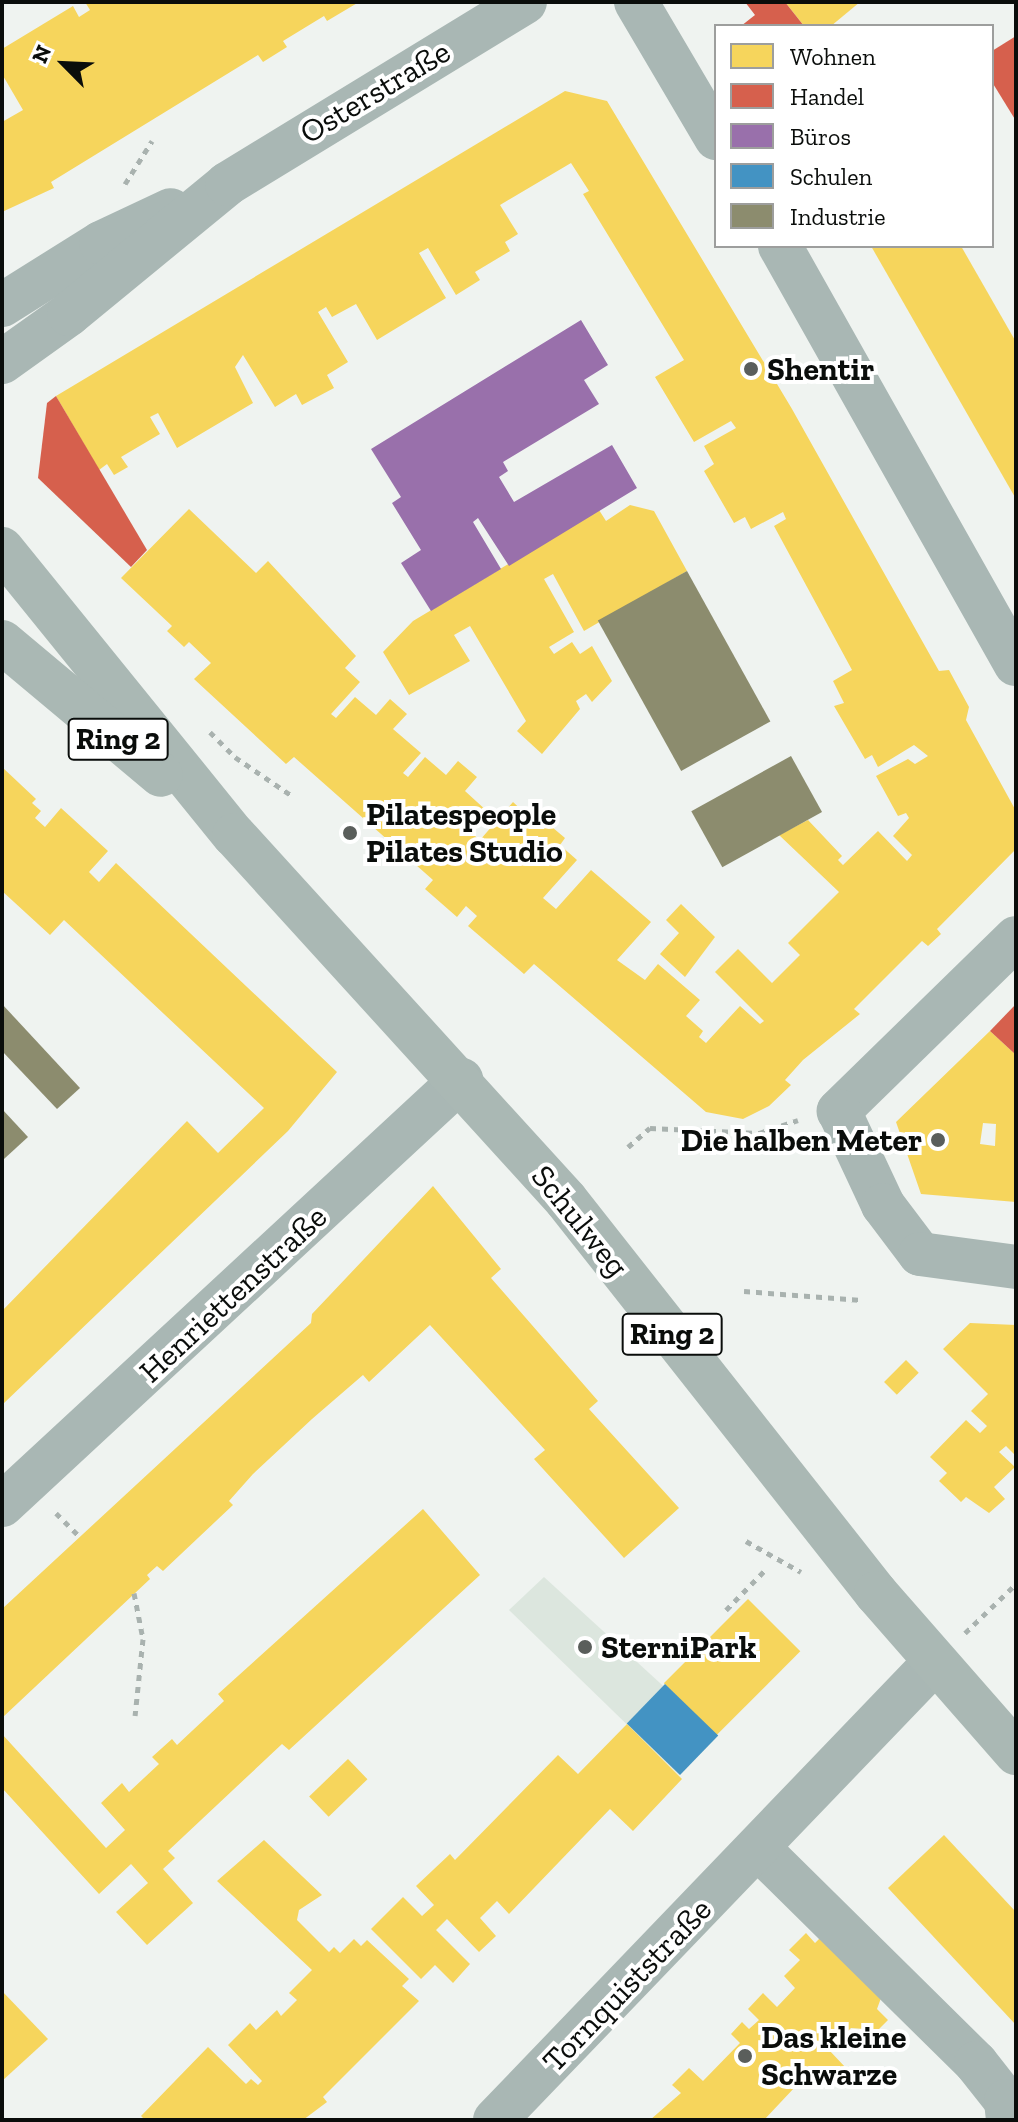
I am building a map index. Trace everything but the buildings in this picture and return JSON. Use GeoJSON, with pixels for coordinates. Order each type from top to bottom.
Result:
{"type":"FeatureCollection","features":[{"type":"Feature","properties":{"kind":"main road","name":"Schulweg"},"geometry":{"type":"LineString","coordinates":[[2,549],[234,835],[461,1080],[566,1200],[935,1662]]}},
{"type":"Feature","properties":{"kind":"main road","name":"Schulweg"},"geometry":{"type":"LineString","coordinates":[[2,642],[234,835]]}},
{"type":"Feature","properties":{"kind":"main road","name":"Ring 2"},"geometry":{"type":"LineString","coordinates":[[935,1662],[1016,1753]]}},
{"type":"Feature","properties":{"kind":"street","name":"Osterstraße"},"geometry":{"type":"LineString","coordinates":[[2,305],[101,243],[227,184],[525,2]]}},
{"type":"Feature","properties":{"kind":"street"},"geometry":{"type":"LineString","coordinates":[[636,2],[714,135]]}},
{"type":"Feature","properties":{"kind":"street","name":"Osterstraße"},"geometry":{"type":"LineString","coordinates":[[2,362],[69,314],[227,184]]}},
{"type":"Feature","properties":{"kind":"street"},"geometry":{"type":"LineString","coordinates":[[781,248],[1016,664]]}},
{"type":"Feature","properties":{"kind":"street"},"geometry":{"type":"LineString","coordinates":[[1016,938],[839,1111],[883,1205],[920,1254],[1016,1267]]}},
{"type":"Feature","properties":{"kind":"street","name":"Henriettenstraße"},"geometry":{"type":"LineString","coordinates":[[2,1505],[461,1080]]}},
{"type":"Feature","properties":{"kind":"street","name":"Tornquiststraße"},"geometry":{"type":"LineString","coordinates":[[495,2120],[759,1849],[935,1662]]}},
{"type":"Feature","properties":{"kind":"street"},"geometry":{"type":"LineString","coordinates":[[759,1849],[976,2063],[1006,2101],[1008,2120]]}},
{"type":"Feature","properties":{"kind":"path"},"geometry":{"type":"LineString","coordinates":[[628,1147],[650,1128],[759,1133],[800,1119]]}},
{"type":"Feature","properties":{"kind":"path"},"geometry":{"type":"LineString","coordinates":[[744,1291],[862,1300]]}},
{"type":"Feature","properties":{"kind":"path"},"geometry":{"type":"LineString","coordinates":[[53,1509],[79,1536]]}},
{"type":"Feature","properties":{"kind":"path"},"geometry":{"type":"LineString","coordinates":[[746,1541],[806,1577]]}},
{"type":"Feature","properties":{"kind":"path"},"geometry":{"type":"LineString","coordinates":[[726,1610],[765,1570]]}},
{"type":"Feature","properties":{"kind":"path"},"geometry":{"type":"LineString","coordinates":[[935,1662],[1016,1584]]}},
{"type":"Feature","properties":{"kind":"path"},"geometry":{"type":"LineString","coordinates":[[134,1593],[143,1639],[135,1716]]}},
{"type":"Feature","properties":{"kind":"shaded area","name":"SterniPark"},"geometry":{"type":"Polygon","coordinates":[[[544,1577],[718,1736],[679,1775],[509,1610],[544,1577]]]}},
{"type":"Feature","properties":{"kind":"place","name":"Shentir"},"geometry":{"type":"Point","coordinates":[751,369]}},
{"type":"Feature","properties":{"kind":"place","name":"Pilatespeople Pilates Studio"},"geometry":{"type":"Point","coordinates":[350,833]}},
{"type":"Feature","properties":{"kind":"place","name":"Die halben Meter"},"geometry":{"type":"Point","coordinates":[938,1140]}},
{"type":"Feature","properties":{"kind":"place","name":"SterniPark"},"geometry":{"type":"Point","coordinates":[585,1647]}},
{"type":"Feature","properties":{"kind":"place","name":"Das kleine Schwarze"},"geometry":{"type":"Point","coordinates":[745,2056]}}]}
